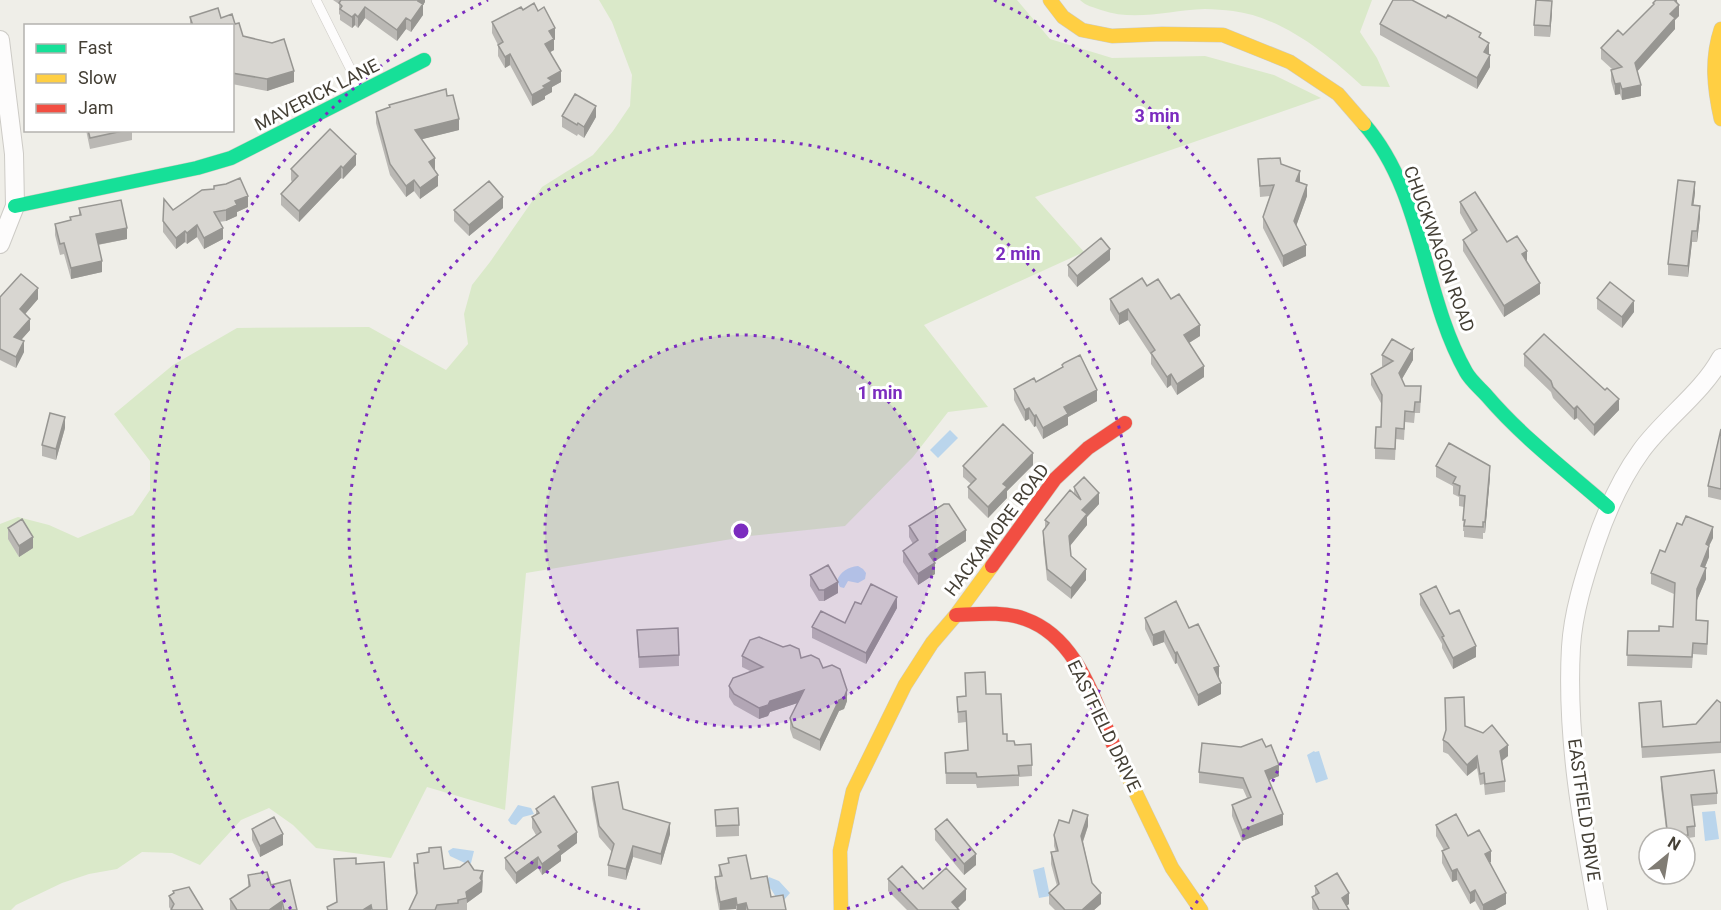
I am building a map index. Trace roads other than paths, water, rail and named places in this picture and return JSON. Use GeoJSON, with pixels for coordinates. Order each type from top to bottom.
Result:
{"type":"FeatureCollection","features":[{"type":"Feature","properties":{"kind":"street","name":"CHUCKWAGON ROAD"},"geometry":{"type":"LineString","coordinates":[[1050,0],[1063,17],[1082,30],[1112,36],[1162,34],[1223,36],[1290,62],[1338,94],[1376,138],[1401,187],[1441,314],[1467,373],[1509,422],[1608,507]]}},
{"type":"Feature","properties":{"kind":"street"},"geometry":{"type":"LineString","coordinates":[[1721,29],[1716,40],[1713,73],[1721,119]]}},
{"type":"Feature","properties":{"kind":"street"},"geometry":{"type":"LineString","coordinates":[[0,40],[14,154],[15,206],[0,244]]}},
{"type":"Feature","properties":{"kind":"street","name":"MAVERICK LANE"},"geometry":{"type":"LineString","coordinates":[[15,206],[197,168],[231,158],[424,60]]}},
{"type":"Feature","properties":{"kind":"street","name":"EASTFIELD DRIVE"},"geometry":{"type":"LineString","coordinates":[[1598,910],[1578,793],[1572,716],[1571,646],[1583,581],[1608,507],[1641,451],[1699,387],[1721,358]]}},
{"type":"Feature","properties":{"kind":"street","name":"HACKAMORE ROAD"},"geometry":{"type":"LineString","coordinates":[[956,615],[1055,479],[1088,448],[1125,423]]}},
{"type":"Feature","properties":{"kind":"street","name":"EASTFIELD DRIVE"},"geometry":{"type":"LineString","coordinates":[[956,615],[994,614],[1023,618],[1043,627],[1060,641],[1081,670],[1114,747],[1172,868],[1201,910]]}},
{"type":"Feature","properties":{"kind":"street"},"geometry":{"type":"LineString","coordinates":[[841,910],[840,850],[854,791],[904,685],[932,643],[956,615]]}},
{"type":"Feature","properties":{"kind":"lane"},"geometry":{"type":"LineString","coordinates":[[315,0],[362,92]]}},
{"type":"Feature","properties":{"kind":"water"},"geometry":{"type":"Polygon","coordinates":[[[950,430],[958,438],[938,458],[930,450],[950,430]]]}},
{"type":"Feature","properties":{"kind":"water"},"geometry":{"type":"Polygon","coordinates":[[[858,566],[866,573],[865,579],[858,583],[848,581],[844,588],[840,587],[837,581],[840,575],[858,566]]]}},
{"type":"Feature","properties":{"kind":"water"},"geometry":{"type":"Polygon","coordinates":[[[1319,751],[1328,779],[1316,783],[1307,755],[1319,751]]]}},
{"type":"Feature","properties":{"kind":"water"},"geometry":{"type":"Polygon","coordinates":[[[518,805],[531,808],[534,814],[523,817],[516,825],[511,824],[508,820],[518,805]]]}},
{"type":"Feature","properties":{"kind":"water"},"geometry":{"type":"Polygon","coordinates":[[[1715,811],[1719,839],[1705,841],[1702,812],[1715,811]]]}},
{"type":"Feature","properties":{"kind":"water"},"geometry":{"type":"Polygon","coordinates":[[[453,848],[474,851],[471,863],[467,864],[450,856],[448,851],[453,848]]]}},
{"type":"Feature","properties":{"kind":"water"},"geometry":{"type":"Polygon","coordinates":[[[1044,867],[1050,896],[1039,898],[1033,870],[1044,867]]]}},
{"type":"Feature","properties":{"kind":"water"},"geometry":{"type":"Polygon","coordinates":[[[769,877],[779,881],[790,893],[784,900],[777,899],[771,889],[764,884],[769,877]]]}}]}
